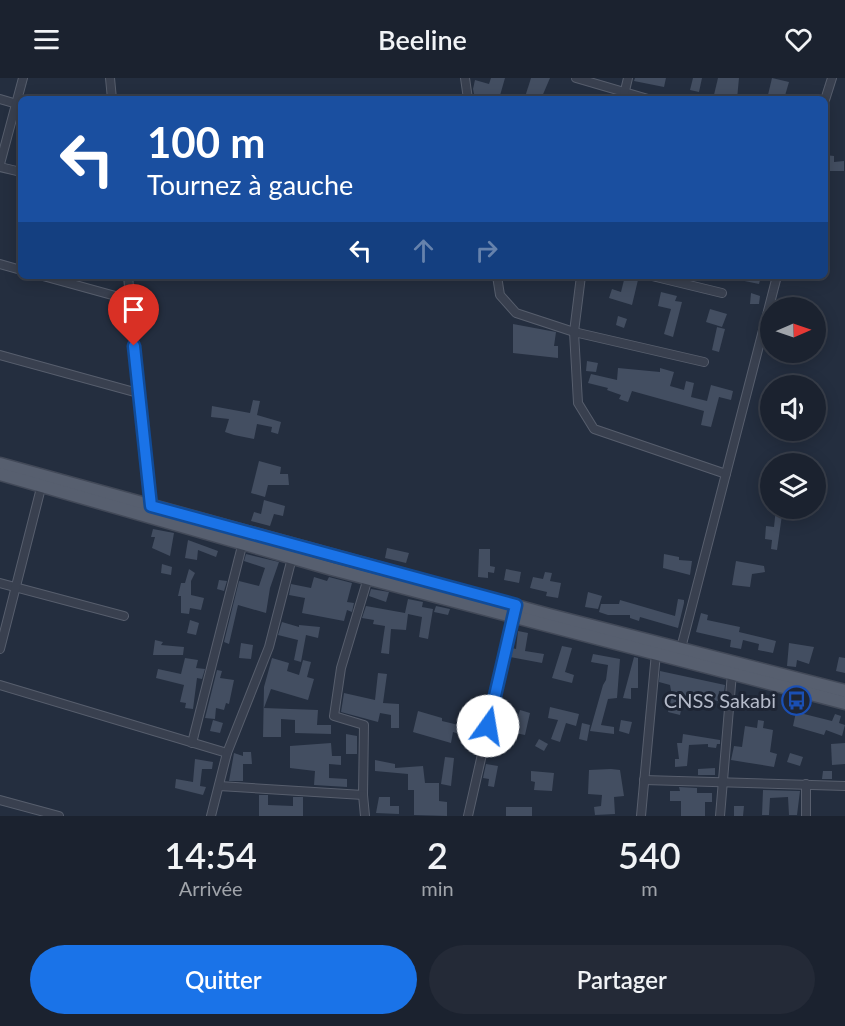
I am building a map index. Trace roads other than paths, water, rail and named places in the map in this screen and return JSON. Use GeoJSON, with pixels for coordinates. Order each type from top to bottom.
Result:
{"type":"FeatureCollection","features":[{"type":"Feature","properties":{"kind":"main road"},"geometry":{"type":"LineString","coordinates":[[0,464],[43,481],[150,511],[243,542],[368,578],[514,611],[679,654],[845,691]]}},
{"type":"Feature","properties":{"kind":"main road"},"geometry":{"type":"LineString","coordinates":[[0,474],[43,481]]}},
{"type":"Feature","properties":{"kind":"main road"},"geometry":{"type":"LineString","coordinates":[[150,511],[296,544],[656,653],[679,654],[732,673],[845,703]]}},
{"type":"Feature","properties":{"kind":"street"},"geometry":{"type":"LineString","coordinates":[[18,96],[23,78]]}},
{"type":"Feature","properties":{"kind":"street"},"geometry":{"type":"LineString","coordinates":[[110,78],[112,96]]}},
{"type":"Feature","properties":{"kind":"street"},"geometry":{"type":"LineString","coordinates":[[465,78],[468,96]]}},
{"type":"Feature","properties":{"kind":"street"},"geometry":{"type":"LineString","coordinates":[[576,78],[623,96],[628,78]]}},
{"type":"Feature","properties":{"kind":"street"},"geometry":{"type":"LineString","coordinates":[[826,96],[832,78]]}},
{"type":"Feature","properties":{"kind":"street"},"geometry":{"type":"LineString","coordinates":[[18,97],[0,166],[18,171]]}},
{"type":"Feature","properties":{"kind":"street"},"geometry":{"type":"LineString","coordinates":[[0,99],[16,104]]}},
{"type":"Feature","properties":{"kind":"street"},"geometry":{"type":"LineString","coordinates":[[0,264],[18,269]]}},
{"type":"Feature","properties":{"kind":"street"},"geometry":{"type":"LineString","coordinates":[[54,279],[130,300]]}},
{"type":"Feature","properties":{"kind":"street"},"geometry":{"type":"LineString","coordinates":[[128,279],[150,511]]}},
{"type":"Feature","properties":{"kind":"street"},"geometry":{"type":"LineString","coordinates":[[497,279],[500,295],[516,313],[574,332],[704,362]]}},
{"type":"Feature","properties":{"kind":"street"},"geometry":{"type":"LineString","coordinates":[[581,279],[574,332],[579,403],[594,429],[726,474]]}},
{"type":"Feature","properties":{"kind":"street"},"geometry":{"type":"LineString","coordinates":[[664,279],[722,293]]}},
{"type":"Feature","properties":{"kind":"street"},"geometry":{"type":"LineString","coordinates":[[679,654],[776,279]]}},
{"type":"Feature","properties":{"kind":"street"},"geometry":{"type":"LineString","coordinates":[[0,355],[138,393]]}},
{"type":"Feature","properties":{"kind":"street"},"geometry":{"type":"LineString","coordinates":[[0,649],[43,481]]}},
{"type":"Feature","properties":{"kind":"street"},"geometry":{"type":"LineString","coordinates":[[192,743],[243,542]]}},
{"type":"Feature","properties":{"kind":"street"},"geometry":{"type":"LineString","coordinates":[[211,816],[227,753],[269,647],[296,544]]}},
{"type":"Feature","properties":{"kind":"street"},"geometry":{"type":"LineString","coordinates":[[364,816],[364,725],[334,716],[341,668],[368,578]]}},
{"type":"Feature","properties":{"kind":"street"},"geometry":{"type":"LineString","coordinates":[[0,583],[124,616]]}},
{"type":"Feature","properties":{"kind":"street"},"geometry":{"type":"LineString","coordinates":[[468,816],[514,611]]}},
{"type":"Feature","properties":{"kind":"street"},"geometry":{"type":"LineString","coordinates":[[641,816],[656,653]]}},
{"type":"Feature","properties":{"kind":"street"},"geometry":{"type":"LineString","coordinates":[[720,816],[732,673]]}},
{"type":"Feature","properties":{"kind":"street"},"geometry":{"type":"LineString","coordinates":[[0,685],[227,753]]}},
{"type":"Feature","properties":{"kind":"street"},"geometry":{"type":"LineString","coordinates":[[644,780],[845,786]]}},
{"type":"Feature","properties":{"kind":"street"},"geometry":{"type":"LineString","coordinates":[[806,784],[806,816]]}},
{"type":"Feature","properties":{"kind":"street"},"geometry":{"type":"LineString","coordinates":[[219,786],[363,795]]}},
{"type":"Feature","properties":{"kind":"street"},"geometry":{"type":"LineString","coordinates":[[0,800],[59,816]]}},
{"type":"Feature","properties":{"kind":"place","name":"CNSS Sakabi"},"geometry":{"type":"Point","coordinates":[797,700]}}]}
